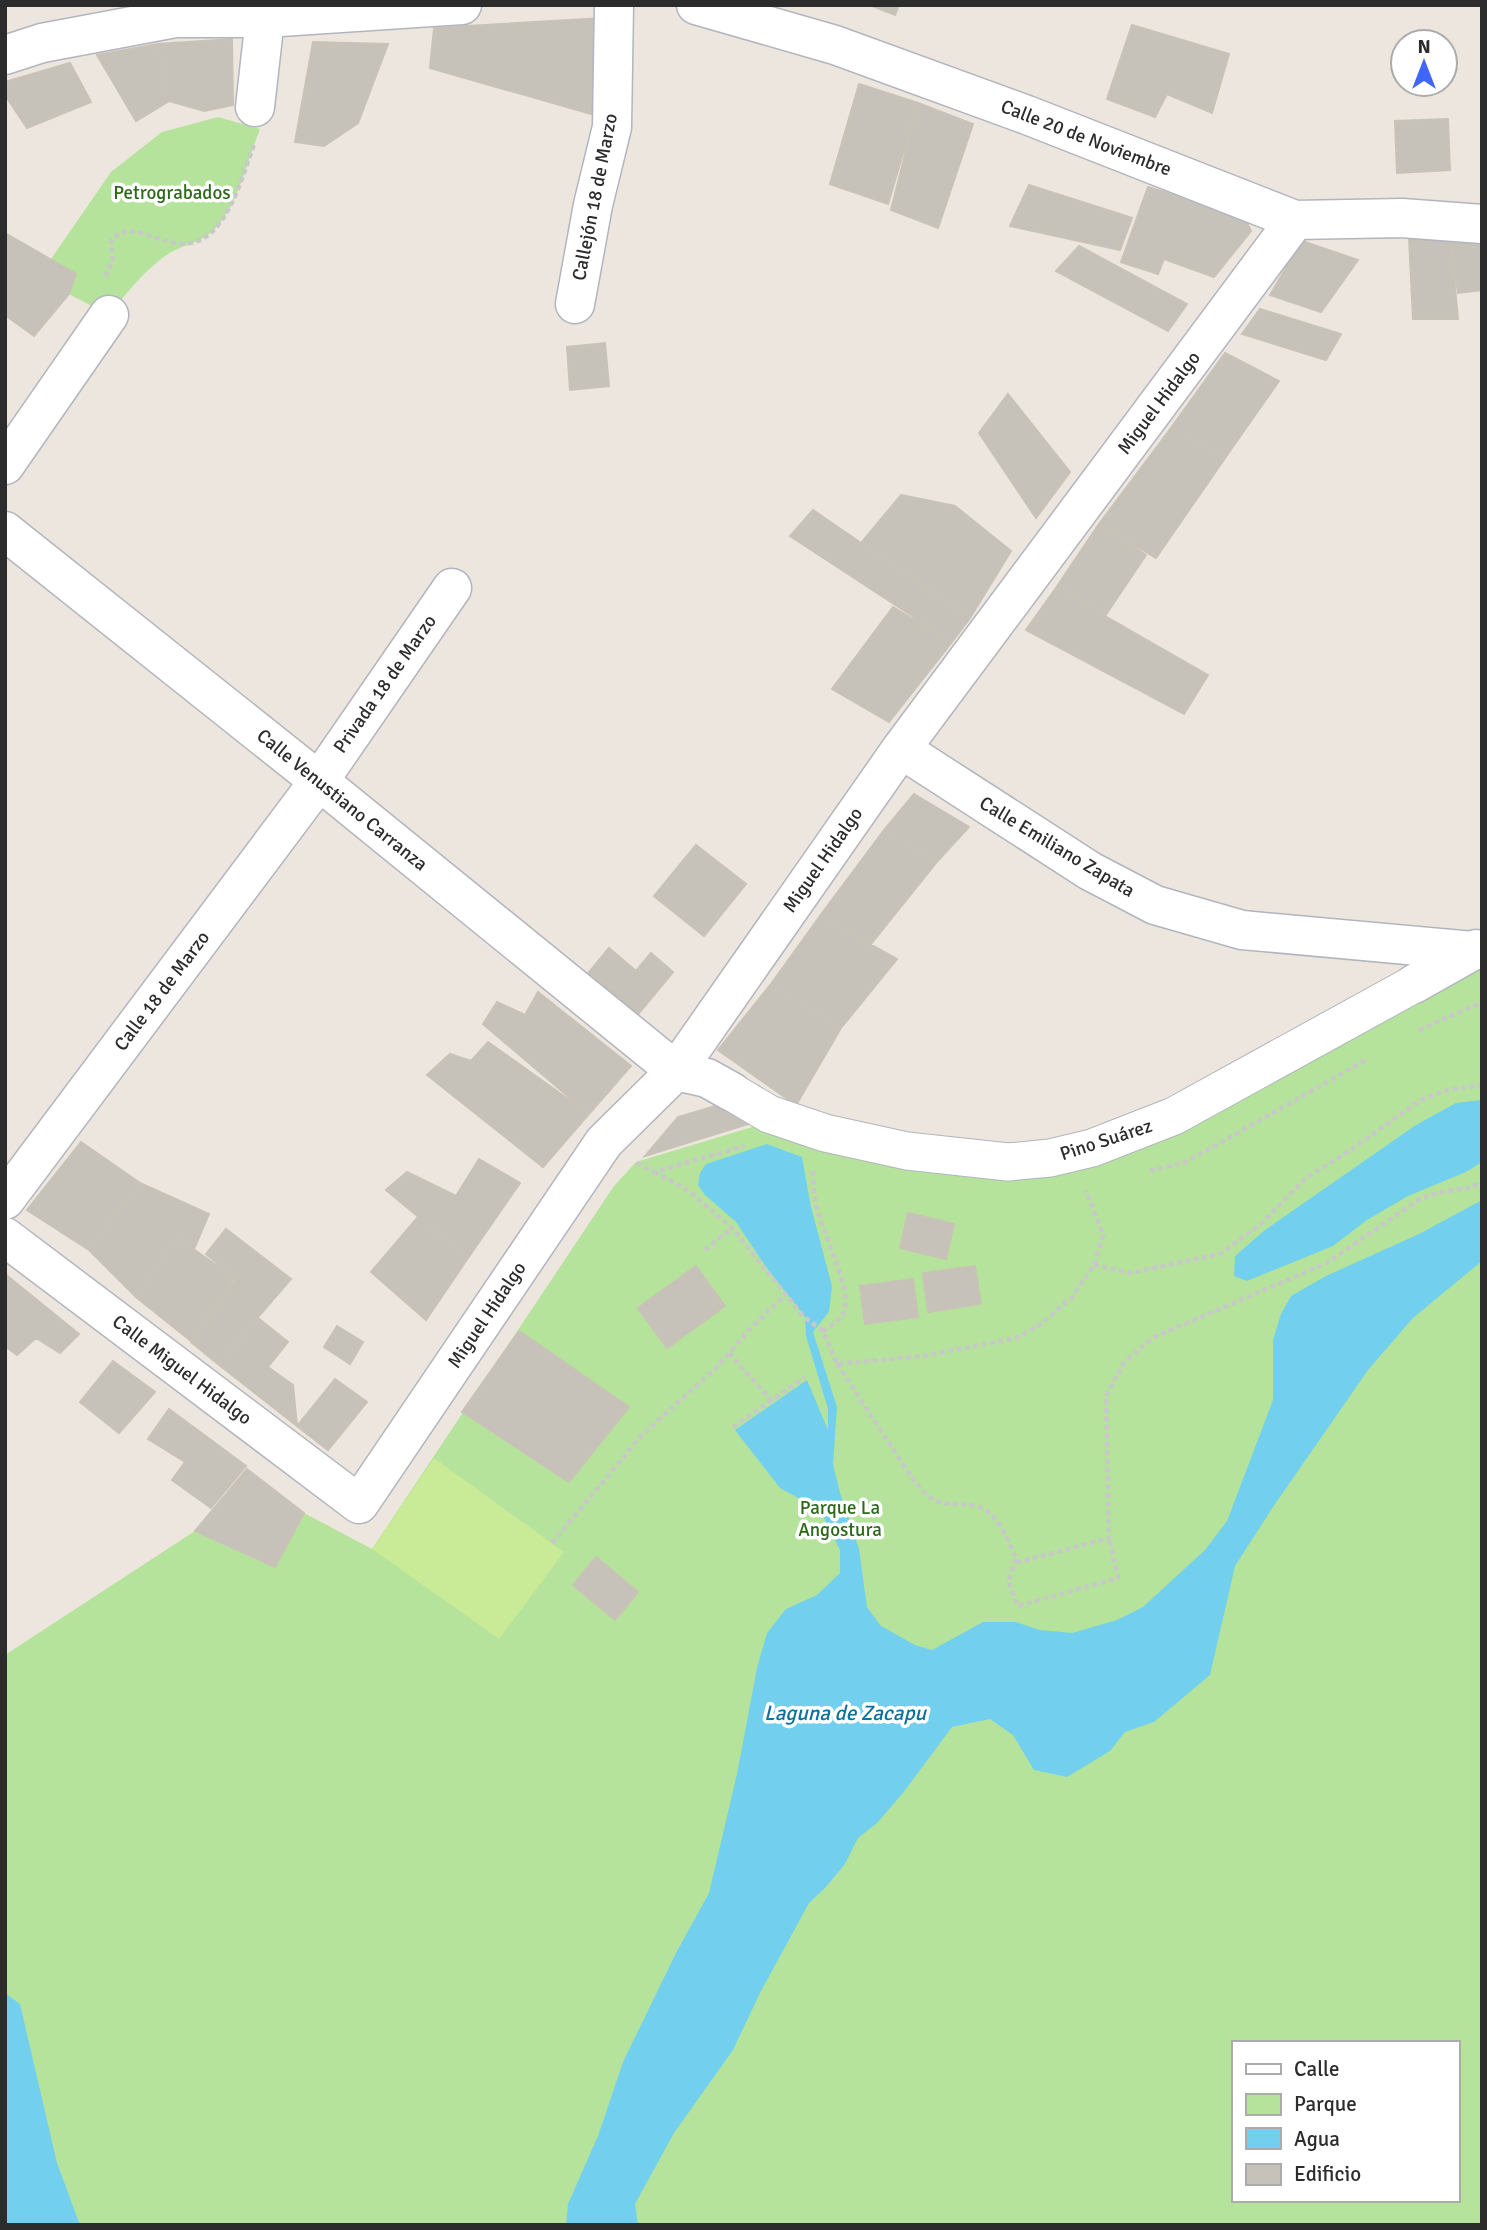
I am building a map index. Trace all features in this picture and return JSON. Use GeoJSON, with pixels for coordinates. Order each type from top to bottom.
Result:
{"type":"FeatureCollection","features":[{"type":"Feature","properties":{"kind":"street"},"geometry":{"type":"LineString","coordinates":[[5,55],[42,43],[174,11],[265,18],[462,5]]}},
{"type":"Feature","properties":{"kind":"street","name":"Callejón 18 de Marzo"},"geometry":{"type":"LineString","coordinates":[[575,304],[593,205],[612,127],[614,5]]}},
{"type":"Feature","properties":{"kind":"street","name":"Calle 20 de Noviembre"},"geometry":{"type":"LineString","coordinates":[[696,5],[835,45],[1027,115],[1295,220],[1402,218],[1482,224]]}},
{"type":"Feature","properties":{"kind":"street"},"geometry":{"type":"LineString","coordinates":[[255,107],[265,18]]}},
{"type":"Feature","properties":{"kind":"street","name":"Miguel Hidalgo"},"geometry":{"type":"LineString","coordinates":[[359,1504],[604,1142],[676,1071],[901,749],[1295,220]]}},
{"type":"Feature","properties":{"kind":"street"},"geometry":{"type":"LineString","coordinates":[[5,465],[109,315]]}},
{"type":"Feature","properties":{"kind":"street","name":"Calle Venustiano Carranza"},"geometry":{"type":"LineString","coordinates":[[5,531],[676,1071]]}},
{"type":"Feature","properties":{"kind":"street","name":"Privada 18 de Marzo"},"geometry":{"type":"LineString","coordinates":[[318,781],[452,587]]}},
{"type":"Feature","properties":{"kind":"street","name":"Calle Emiliano Zapata"},"geometry":{"type":"LineString","coordinates":[[901,749],[1090,871],[1155,905],[1242,930],[1477,949]]}},
{"type":"Feature","properties":{"kind":"street","name":"Calle 18 de Marzo"},"geometry":{"type":"LineString","coordinates":[[5,1200],[318,781]]}},
{"type":"Feature","properties":{"kind":"street"},"geometry":{"type":"LineString","coordinates":[[1414,984],[1477,949]]}},
{"type":"Feature","properties":{"kind":"street","name":"Pino Suárez"},"geometry":{"type":"LineString","coordinates":[[732,1092],[769,1114],[825,1133],[907,1151],[1008,1161],[1050,1158],[1092,1148],[1174,1116],[1414,984]]}},
{"type":"Feature","properties":{"kind":"street"},"geometry":{"type":"LineString","coordinates":[[676,1071],[707,1078],[732,1092]]}},
{"type":"Feature","properties":{"kind":"street","name":"Calle Miguel Hidalgo"},"geometry":{"type":"LineString","coordinates":[[5,1237],[359,1504]]}},
{"type":"Feature","properties":{"kind":"path"},"geometry":{"type":"LineString","coordinates":[[109,315],[103,279],[113,261],[111,242],[116,234],[136,230],[160,241],[184,245],[205,239],[230,207],[260,129],[255,107]]}},
{"type":"Feature","properties":{"kind":"path"},"geometry":{"type":"LineString","coordinates":[[1094,1265],[1130,1273],[1220,1254],[1262,1223],[1305,1179],[1420,1100],[1447,1090],[1482,1085]]}},
{"type":"Feature","properties":{"kind":"path"},"geometry":{"type":"LineString","coordinates":[[604,1142],[689,1191],[732,1228],[803,1317],[823,1332],[837,1364],[914,1481],[927,1495],[942,1503],[962,1503],[986,1510],[1006,1534],[1019,1562],[1108,1538]]}},
{"type":"Feature","properties":{"kind":"path"},"geometry":{"type":"LineString","coordinates":[[654,1172],[754,1144]]}},
{"type":"Feature","properties":{"kind":"path"},"geometry":{"type":"LineString","coordinates":[[813,1168],[816,1205],[841,1278],[845,1310],[839,1319],[823,1332]]}},
{"type":"Feature","properties":{"kind":"path"},"geometry":{"type":"LineString","coordinates":[[1016,1558],[1008,1581],[1018,1606],[1118,1578],[1108,1538],[1106,1396],[1123,1364],[1152,1338],[1328,1263],[1421,1198],[1469,1188],[1482,1182]]}},
{"type":"Feature","properties":{"kind":"path"},"geometry":{"type":"LineString","coordinates":[[837,1364],[923,1356],[1016,1338],[1041,1324],[1072,1297],[1094,1265],[1103,1235],[1085,1188]]}},
{"type":"Feature","properties":{"kind":"path"},"geometry":{"type":"LineString","coordinates":[[705,1250],[732,1228]]}},
{"type":"Feature","properties":{"kind":"path"},"geometry":{"type":"LineString","coordinates":[[552,1543],[642,1434],[716,1368],[785,1295]]}},
{"type":"Feature","properties":{"kind":"path"},"geometry":{"type":"LineString","coordinates":[[729,1353],[771,1400]]}},
{"type":"Feature","properties":{"kind":"path"},"geometry":{"type":"LineString","coordinates":[[733,1427],[805,1377]]}},
{"type":"Feature","properties":{"kind":"green space","name":"Petrograbados"},"geometry":{"type":"Polygon","coordinates":[[[218,117],[260,129],[236,194],[216,228],[204,238],[171,252],[157,263],[109,315],[69,294],[76,274],[51,259],[111,172],[162,132],[218,117]]]}},
{"type":"Feature","properties":{"kind":"green space","name":"Parque La Angostura"},"geometry":{"type":"Polygon","coordinates":[[[1482,947],[1482,2225],[5,2225],[5,1655],[195,1531],[275,1567],[304,1513],[372,1549],[614,1186],[636,1162],[759,1125],[1052,1161],[1482,947]]]}},
{"type":"Feature","properties":{"kind":"green space"},"geometry":{"type":"Polygon","coordinates":[[[434,1458],[564,1552],[499,1639],[372,1549],[434,1458]]]}},
{"type":"Feature","properties":{"kind":"water"},"geometry":{"type":"Polygon","coordinates":[[[1482,1100],[1482,1162],[1466,1172],[1408,1196],[1367,1220],[1333,1246],[1247,1281],[1234,1276],[1235,1256],[1265,1230],[1416,1125],[1456,1103],[1482,1100]]]}},
{"type":"Feature","properties":{"kind":"water","name":"Laguna de Zacapu"},"geometry":{"type":"Polygon","coordinates":[[[767,1144],[802,1157],[811,1207],[832,1286],[829,1312],[813,1332],[837,1407],[833,1464],[859,1549],[867,1607],[881,1626],[915,1645],[932,1650],[983,1622],[1016,1622],[1040,1630],[1072,1633],[1117,1620],[1143,1607],[1205,1550],[1227,1521],[1273,1400],[1273,1340],[1281,1314],[1291,1296],[1326,1276],[1419,1234],[1482,1200],[1482,1261],[1413,1318],[1368,1370],[1273,1507],[1235,1566],[1210,1675],[1154,1722],[1125,1732],[1110,1751],[1067,1777],[1034,1770],[1013,1735],[990,1719],[952,1727],[903,1793],[877,1823],[858,1838],[845,1864],[809,1903],[760,1993],[733,2050],[674,2133],[635,2204],[638,2225],[566,2225],[568,2204],[598,2136],[623,2062],[676,1953],[709,1893],[737,1774],[757,1668],[767,1633],[786,1609],[817,1595],[840,1573],[840,1550],[820,1510],[780,1488],[735,1430],[807,1380],[828,1430],[828,1409],[806,1336],[805,1317],[766,1267],[736,1222],[705,1195],[698,1185],[700,1173],[706,1164],[767,1144]]]}},
{"type":"Feature","properties":{"kind":"water"},"geometry":{"type":"Polygon","coordinates":[[[5,1993],[20,2004],[57,2163],[80,2225],[5,2225],[5,1993]]]}},
{"type":"Feature","properties":{"kind":"building"},"geometry":{"type":"Polygon","coordinates":[[[870,5],[899,5],[895,15],[870,5]]]}},
{"type":"Feature","properties":{"kind":"building"},"geometry":{"type":"Polygon","coordinates":[[[603,18],[598,116],[430,68],[434,28],[603,18]]]}},
{"type":"Feature","properties":{"kind":"building"},"geometry":{"type":"Polygon","coordinates":[[[1132,25],[1229,54],[1212,113],[1167,94],[1155,117],[1107,99],[1132,25]]]}},
{"type":"Feature","properties":{"kind":"building"},"geometry":{"type":"Polygon","coordinates":[[[232,39],[233,105],[204,111],[169,101],[158,44],[232,39]]]}},
{"type":"Feature","properties":{"kind":"building"},"geometry":{"type":"Polygon","coordinates":[[[313,42],[388,44],[358,123],[324,146],[295,142],[313,42]]]}},
{"type":"Feature","properties":{"kind":"building"},"geometry":{"type":"Polygon","coordinates":[[[158,44],[169,101],[136,121],[97,55],[158,44]]]}},
{"type":"Feature","properties":{"kind":"building"},"geometry":{"type":"Polygon","coordinates":[[[70,63],[91,102],[27,128],[5,95],[5,82],[70,63]]]}},
{"type":"Feature","properties":{"kind":"building"},"geometry":{"type":"Polygon","coordinates":[[[859,84],[918,103],[888,204],[830,184],[859,84]]]}},
{"type":"Feature","properties":{"kind":"building"},"geometry":{"type":"Polygon","coordinates":[[[918,103],[973,124],[938,228],[891,210],[918,103]]]}},
{"type":"Feature","properties":{"kind":"building"},"geometry":{"type":"Polygon","coordinates":[[[1448,119],[1450,170],[1397,173],[1395,121],[1448,119]]]}},
{"type":"Feature","properties":{"kind":"building"},"geometry":{"type":"Polygon","coordinates":[[[1029,185],[1132,218],[1120,250],[1010,226],[1029,185]]]}},
{"type":"Feature","properties":{"kind":"building"},"geometry":{"type":"Polygon","coordinates":[[[1148,187],[1244,216],[1251,231],[1214,277],[1164,259],[1158,274],[1121,262],[1148,187]]]}},
{"type":"Feature","properties":{"kind":"building"},"geometry":{"type":"Polygon","coordinates":[[[5,233],[76,274],[69,294],[34,336],[5,315],[5,233]]]}},
{"type":"Feature","properties":{"kind":"building"},"geometry":{"type":"Polygon","coordinates":[[[1482,234],[1482,290],[1458,293],[1450,237],[1482,234]]]}},
{"type":"Feature","properties":{"kind":"building"},"geometry":{"type":"Polygon","coordinates":[[[1450,237],[1458,319],[1413,319],[1409,238],[1450,237]]]}},
{"type":"Feature","properties":{"kind":"building"},"geometry":{"type":"Polygon","coordinates":[[[1302,241],[1358,260],[1321,312],[1270,295],[1302,241]]]}},
{"type":"Feature","properties":{"kind":"building"},"geometry":{"type":"Polygon","coordinates":[[[1079,246],[1187,304],[1168,331],[1056,271],[1079,246]]]}},
{"type":"Feature","properties":{"kind":"building"},"geometry":{"type":"Polygon","coordinates":[[[1260,309],[1341,334],[1326,360],[1242,334],[1260,309]]]}},
{"type":"Feature","properties":{"kind":"building"},"geometry":{"type":"Polygon","coordinates":[[[605,343],[609,386],[570,390],[567,347],[605,343]]]}},
{"type":"Feature","properties":{"kind":"building"},"geometry":{"type":"Polygon","coordinates":[[[1225,353],[1279,381],[1225,458],[1171,428],[1225,353]]]}},
{"type":"Feature","properties":{"kind":"building"},"geometry":{"type":"Polygon","coordinates":[[[1008,394],[1070,472],[1036,518],[979,433],[1008,394]]]}},
{"type":"Feature","properties":{"kind":"building"},"geometry":{"type":"Polygon","coordinates":[[[1171,428],[1225,458],[1156,558],[1099,524],[1171,428]]]}},
{"type":"Feature","properties":{"kind":"building"},"geometry":{"type":"Polygon","coordinates":[[[901,495],[955,506],[1011,551],[970,618],[861,543],[901,495]]]}},
{"type":"Feature","properties":{"kind":"building"},"geometry":{"type":"Polygon","coordinates":[[[813,510],[970,618],[952,642],[790,536],[813,510]]]}},
{"type":"Feature","properties":{"kind":"building"},"geometry":{"type":"Polygon","coordinates":[[[1099,524],[1146,555],[1105,616],[1058,585],[1099,524]]]}},
{"type":"Feature","properties":{"kind":"building"},"geometry":{"type":"Polygon","coordinates":[[[1058,585],[1105,616],[1208,675],[1184,714],[1026,630],[1058,585]]]}},
{"type":"Feature","properties":{"kind":"building"},"geometry":{"type":"Polygon","coordinates":[[[893,607],[952,642],[889,722],[832,689],[893,607]]]}},
{"type":"Feature","properties":{"kind":"building"},"geometry":{"type":"Polygon","coordinates":[[[914,794],[969,827],[936,863],[884,830],[914,794]]]}},
{"type":"Feature","properties":{"kind":"building"},"geometry":{"type":"Polygon","coordinates":[[[884,830],[936,863],[871,944],[820,916],[884,830]]]}},
{"type":"Feature","properties":{"kind":"building"},"geometry":{"type":"Polygon","coordinates":[[[696,845],[746,884],[704,936],[654,896],[696,845]]]}},
{"type":"Feature","properties":{"kind":"building"},"geometry":{"type":"Polygon","coordinates":[[[820,916],[897,959],[841,1028],[771,984],[820,916]]]}},
{"type":"Feature","properties":{"kind":"building"},"geometry":{"type":"Polygon","coordinates":[[[609,948],[636,971],[651,953],[673,972],[635,1018],[585,977],[609,948]]]}},
{"type":"Feature","properties":{"kind":"building"},"geometry":{"type":"Polygon","coordinates":[[[771,984],[841,1028],[796,1105],[718,1050],[771,984]]]}},
{"type":"Feature","properties":{"kind":"building"},"geometry":{"type":"Polygon","coordinates":[[[538,992],[631,1066],[589,1114],[483,1024],[497,1002],[525,1015],[538,992]]]}},
{"type":"Feature","properties":{"kind":"building"},"geometry":{"type":"Polygon","coordinates":[[[488,1042],[589,1114],[543,1167],[427,1075],[450,1054],[471,1061],[488,1042]]]}},
{"type":"Feature","properties":{"kind":"building"},"geometry":{"type":"Polygon","coordinates":[[[715,1106],[758,1121],[645,1156],[678,1117],[715,1106]]]}},
{"type":"Feature","properties":{"kind":"building"},"geometry":{"type":"Polygon","coordinates":[[[81,1142],[140,1183],[89,1250],[27,1210],[81,1142]]]}},
{"type":"Feature","properties":{"kind":"building"},"geometry":{"type":"Polygon","coordinates":[[[479,1159],[520,1183],[468,1258],[386,1190],[407,1172],[456,1196],[479,1159]]]}},
{"type":"Feature","properties":{"kind":"building"},"geometry":{"type":"Polygon","coordinates":[[[140,1183],[209,1214],[194,1249],[176,1237],[136,1297],[89,1250],[140,1183]]]}},
{"type":"Feature","properties":{"kind":"building"},"geometry":{"type":"Polygon","coordinates":[[[908,1213],[954,1224],[946,1259],[900,1248],[908,1213]]]}},
{"type":"Feature","properties":{"kind":"building"},"geometry":{"type":"Polygon","coordinates":[[[418,1217],[468,1258],[426,1320],[371,1272],[418,1217]]]}},
{"type":"Feature","properties":{"kind":"building"},"geometry":{"type":"Polygon","coordinates":[[[226,1229],[291,1279],[218,1364],[191,1342],[237,1279],[206,1254],[226,1229]]]}},
{"type":"Feature","properties":{"kind":"building"},"geometry":{"type":"Polygon","coordinates":[[[176,1237],[235,1278],[191,1341],[136,1297],[176,1237]]]}},
{"type":"Feature","properties":{"kind":"building"},"geometry":{"type":"Polygon","coordinates":[[[696,1266],[725,1306],[667,1348],[638,1308],[696,1266]]]}},
{"type":"Feature","properties":{"kind":"building"},"geometry":{"type":"Polygon","coordinates":[[[975,1266],[981,1304],[928,1312],[923,1273],[975,1266]]]}},
{"type":"Feature","properties":{"kind":"building"},"geometry":{"type":"Polygon","coordinates":[[[5,1274],[79,1334],[60,1353],[36,1338],[17,1355],[5,1346],[5,1274]]]}},
{"type":"Feature","properties":{"kind":"building"},"geometry":{"type":"Polygon","coordinates":[[[913,1279],[918,1317],[865,1324],[860,1286],[913,1279]]]}},
{"type":"Feature","properties":{"kind":"building"},"geometry":{"type":"Polygon","coordinates":[[[258,1318],[288,1342],[268,1367],[293,1385],[297,1426],[218,1364],[258,1318]]]}},
{"type":"Feature","properties":{"kind":"building"},"geometry":{"type":"Polygon","coordinates":[[[337,1326],[363,1342],[350,1364],[324,1347],[337,1326]]]}},
{"type":"Feature","properties":{"kind":"building"},"geometry":{"type":"Polygon","coordinates":[[[519,1331],[629,1407],[569,1482],[462,1412],[519,1331]]]}},
{"type":"Feature","properties":{"kind":"building"},"geometry":{"type":"Polygon","coordinates":[[[113,1361],[155,1392],[119,1433],[80,1402],[113,1361]]]}},
{"type":"Feature","properties":{"kind":"building"},"geometry":{"type":"Polygon","coordinates":[[[335,1379],[367,1402],[328,1450],[297,1426],[335,1379]]]}},
{"type":"Feature","properties":{"kind":"building"},"geometry":{"type":"Polygon","coordinates":[[[169,1409],[246,1466],[211,1508],[172,1480],[185,1462],[148,1439],[169,1409]]]}},
{"type":"Feature","properties":{"kind":"building"},"geometry":{"type":"Polygon","coordinates":[[[247,1469],[304,1513],[275,1567],[195,1531],[247,1469]]]}},
{"type":"Feature","properties":{"kind":"building"},"geometry":{"type":"Polygon","coordinates":[[[596,1557],[638,1592],[615,1620],[573,1585],[596,1557]]]}}]}
